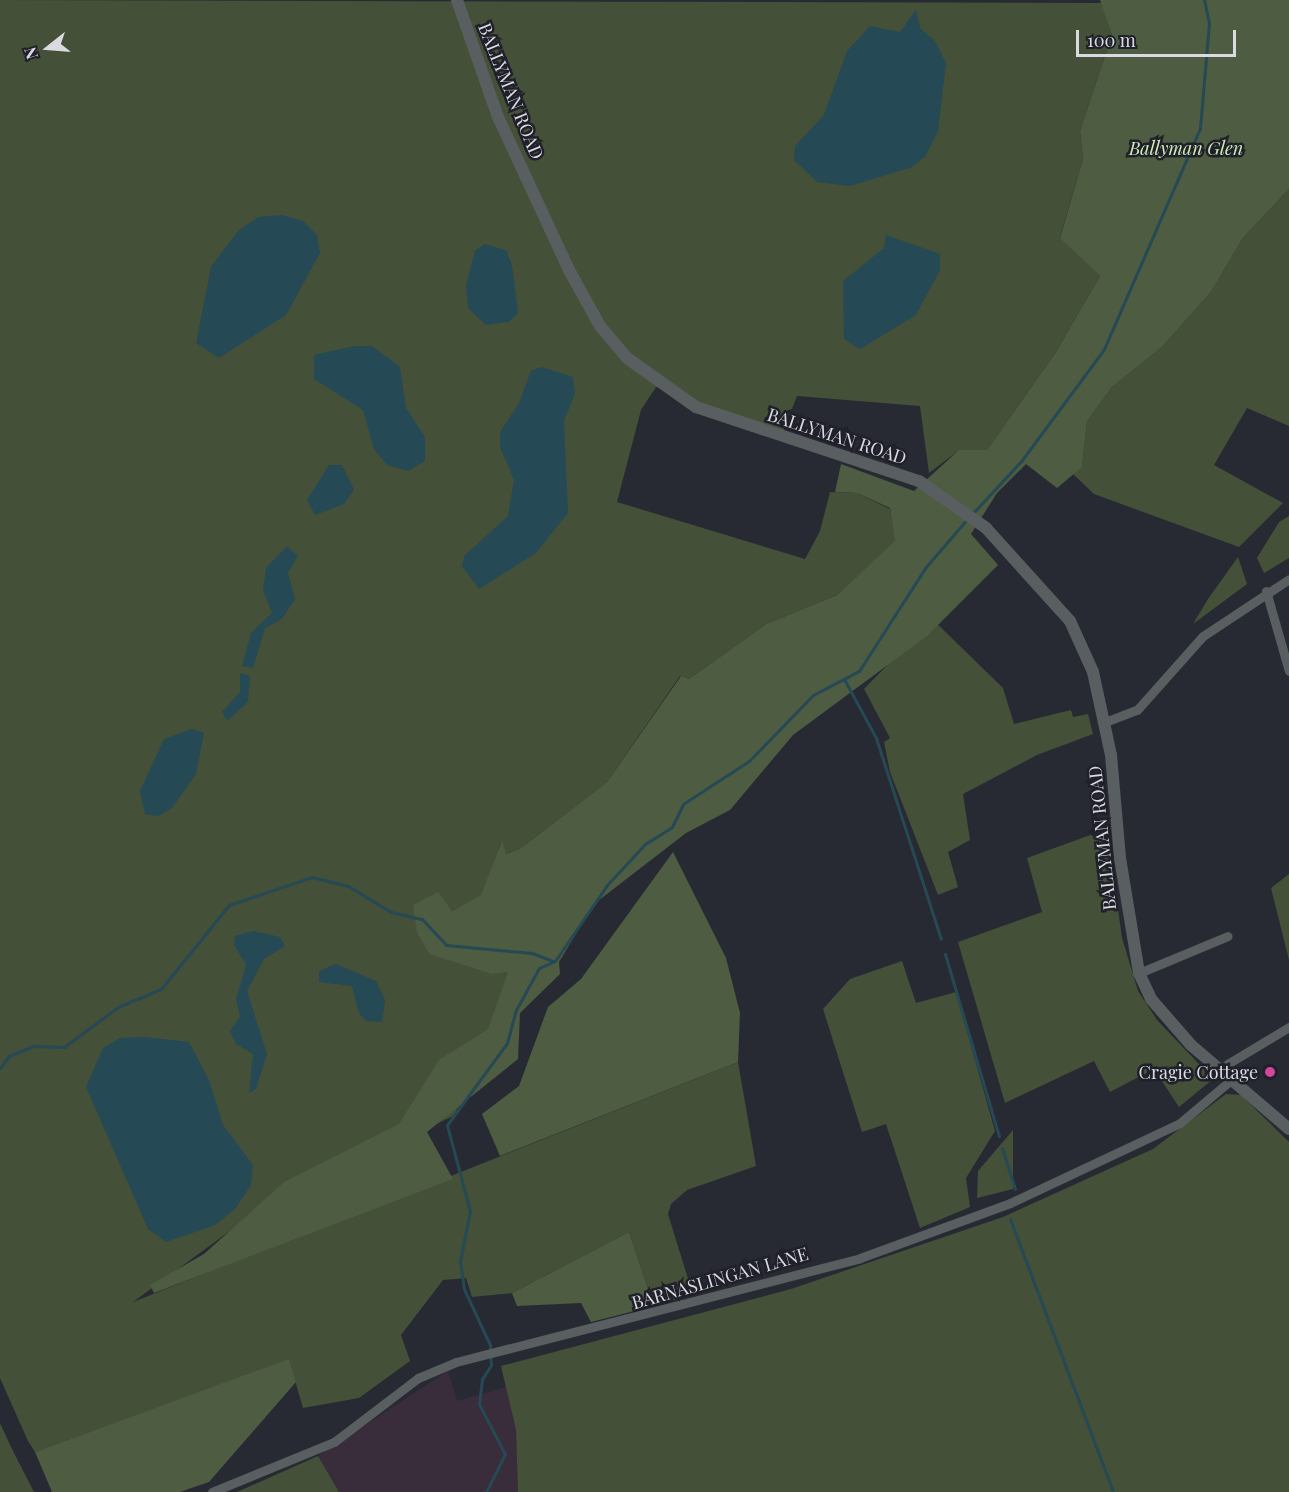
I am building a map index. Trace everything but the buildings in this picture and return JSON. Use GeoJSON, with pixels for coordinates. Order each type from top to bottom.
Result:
{"type":"FeatureCollection","features":[{"type":"Feature","properties":{"kind":"street","name":"BALLYMAN ROAD"},"geometry":{"type":"LineString","coordinates":[[457,0],[498,117],[569,270],[600,326],[627,358],[696,407],[877,464],[956,504],[986,528],[1070,621],[1093,672],[1105,722],[1138,973],[1170,1022],[1219,1069],[1289,1128]]}},
{"type":"Feature","properties":{"kind":"street"},"geometry":{"type":"LineString","coordinates":[[1105,722],[1137,710],[1203,636],[1266,591],[1289,579]]}},
{"type":"Feature","properties":{"kind":"street"},"geometry":{"type":"LineString","coordinates":[[1266,591],[1284,624],[1289,671]]}},
{"type":"Feature","properties":{"kind":"street"},"geometry":{"type":"LineString","coordinates":[[1138,973],[1228,936]]}},
{"type":"Feature","properties":{"kind":"street"},"geometry":{"type":"LineString","coordinates":[[1219,1069],[1289,1027]]}},
{"type":"Feature","properties":{"kind":"street","name":"BARNASLINGAN LANE"},"geometry":{"type":"LineString","coordinates":[[212,1492],[334,1442],[418,1378],[492,1354],[860,1258],[1010,1203],[1180,1123],[1232,1079]]}},
{"type":"Feature","properties":{"kind":"shaded area"},"geometry":{"type":"Polygon","coordinates":[[[448,1371],[457,1401],[506,1387],[516,1430],[518,1492],[339,1492],[318,1456],[448,1371]]]}},
{"type":"Feature","properties":{"kind":"green space"},"geometry":{"type":"Polygon","coordinates":[[[0,0],[1102,3],[1112,35],[1080,131],[1083,159],[1060,237],[1100,276],[1056,352],[987,450],[958,451],[929,473],[920,406],[797,396],[783,432],[656,387],[641,410],[617,502],[805,559],[820,531],[830,492],[857,493],[890,509],[896,541],[837,595],[766,624],[689,679],[680,676],[607,782],[521,848],[505,854],[501,842],[482,895],[452,911],[413,905],[518,962],[475,1080],[453,1116],[257,1211],[133,1302],[738,1062],[756,1166],[687,1190],[671,1204],[668,1214],[693,1295],[654,1306],[629,1232],[512,1293],[472,1297],[466,1278],[443,1280],[401,1335],[410,1361],[359,1398],[303,1408],[289,1360],[35,1452],[28,1441],[0,1378],[0,0]]]}},
{"type":"Feature","properties":{"kind":"green space","name":"Ballyman Glen"},"geometry":{"type":"Polygon","coordinates":[[[1100,0],[1289,0],[1289,189],[1243,238],[1211,292],[1161,348],[1112,387],[1087,421],[1082,467],[1057,488],[1026,464],[997,493],[971,534],[998,565],[927,636],[793,735],[730,810],[686,833],[594,904],[559,962],[560,974],[520,1013],[518,1059],[427,1132],[453,1179],[154,1293],[150,1285],[204,1254],[284,1182],[399,1124],[439,1060],[488,1029],[508,972],[492,974],[429,954],[417,932],[413,905],[438,892],[452,911],[481,895],[502,840],[506,854],[521,848],[607,782],[681,676],[689,679],[766,624],[837,595],[895,541],[890,508],[857,493],[835,492],[841,464],[914,491],[959,450],[987,450],[1056,352],[1100,276],[1060,238],[1083,159],[1080,131],[1112,35],[1100,0]]]}},
{"type":"Feature","properties":{"kind":"green space"},"geometry":{"type":"Polygon","coordinates":[[[1289,189],[1289,426],[1247,408],[1214,465],[1283,503],[1239,547],[1094,494],[1073,474],[1082,466],[1087,421],[1112,387],[1161,348],[1211,292],[1243,238],[1289,189]]]}},
{"type":"Feature","properties":{"kind":"green space"},"geometry":{"type":"Polygon","coordinates":[[[1289,516],[1289,558],[1264,573],[1257,558],[1279,522],[1289,516]]]}},
{"type":"Feature","properties":{"kind":"green space"},"geometry":{"type":"Polygon","coordinates":[[[1238,557],[1247,584],[1193,624],[1208,599],[1238,557]]]}},
{"type":"Feature","properties":{"kind":"green space"},"geometry":{"type":"Polygon","coordinates":[[[927,614],[1003,688],[1014,724],[1071,710],[1073,717],[1088,714],[1093,734],[1037,755],[963,794],[970,840],[948,852],[958,887],[938,895],[890,772],[884,742],[890,738],[864,689],[918,634],[927,614]]]}},
{"type":"Feature","properties":{"kind":"green space"},"geometry":{"type":"Polygon","coordinates":[[[1107,829],[1122,938],[1138,991],[1157,1020],[1213,1079],[1179,1107],[1154,1069],[1110,1092],[1094,1061],[1005,1103],[958,942],[1042,912],[1027,858],[1107,829]]]}},
{"type":"Feature","properties":{"kind":"green space"},"geometry":{"type":"Polygon","coordinates":[[[673,852],[726,958],[740,1013],[738,1062],[500,1156],[482,1114],[519,1086],[548,1007],[581,979],[673,852]]]}},
{"type":"Feature","properties":{"kind":"green space"},"geometry":{"type":"Polygon","coordinates":[[[1289,874],[1289,960],[1271,888],[1289,874]]]}},
{"type":"Feature","properties":{"kind":"green space"},"geometry":{"type":"Polygon","coordinates":[[[902,961],[916,1003],[956,992],[995,1131],[966,1178],[970,1207],[920,1228],[886,1124],[862,1132],[823,1009],[850,979],[902,961]]]}},
{"type":"Feature","properties":{"kind":"green space"},"geometry":{"type":"Polygon","coordinates":[[[1226,1094],[1241,1095],[1289,1142],[1289,1492],[518,1492],[516,1430],[501,1366],[791,1289],[1003,1217],[1153,1149],[1226,1094]]]}},
{"type":"Feature","properties":{"kind":"green space"},"geometry":{"type":"Polygon","coordinates":[[[1013,1130],[1013,1189],[977,1198],[978,1171],[1013,1130]]]}},
{"type":"Feature","properties":{"kind":"green space"},"geometry":{"type":"Polygon","coordinates":[[[629,1232],[654,1306],[591,1322],[581,1303],[517,1306],[512,1293],[629,1232]]]}},
{"type":"Feature","properties":{"kind":"green space"},"geometry":{"type":"Polygon","coordinates":[[[289,1359],[296,1382],[209,1482],[180,1492],[52,1492],[35,1452],[289,1359]]]}},
{"type":"Feature","properties":{"kind":"green space"},"geometry":{"type":"Polygon","coordinates":[[[0,1423],[11,1447],[34,1492],[0,1492],[0,1423]]]}},
{"type":"Feature","properties":{"kind":"green space"},"geometry":{"type":"Polygon","coordinates":[[[318,1456],[339,1492],[237,1492],[318,1456]]]}},
{"type":"Feature","properties":{"kind":"water"},"geometry":{"type":"Polygon","coordinates":[[[916,10],[920,28],[935,41],[946,63],[938,131],[925,157],[910,168],[850,186],[817,182],[794,160],[795,146],[824,115],[847,51],[870,26],[900,32],[916,10]]]}},
{"type":"Feature","properties":{"kind":"water"},"geometry":{"type":"Polygon","coordinates":[[[282,215],[303,221],[317,235],[320,253],[286,315],[219,358],[196,343],[211,267],[238,231],[258,217],[282,215]]]}},
{"type":"Feature","properties":{"kind":"water"},"geometry":{"type":"Polygon","coordinates":[[[886,235],[940,254],[940,270],[916,315],[860,349],[844,339],[843,281],[884,248],[886,235]]]}},
{"type":"Feature","properties":{"kind":"water"},"geometry":{"type":"Polygon","coordinates":[[[484,244],[506,250],[512,265],[518,313],[509,322],[486,325],[468,308],[466,285],[475,251],[484,244]]]}},
{"type":"Feature","properties":{"kind":"water"},"geometry":{"type":"Polygon","coordinates":[[[354,346],[372,346],[400,367],[406,408],[425,437],[425,461],[408,471],[387,465],[374,449],[363,410],[314,379],[314,355],[354,346]]]}},
{"type":"Feature","properties":{"kind":"water"},"geometry":{"type":"Polygon","coordinates":[[[541,367],[573,377],[575,393],[564,421],[568,513],[536,553],[479,589],[462,566],[465,555],[508,516],[514,480],[500,447],[500,432],[519,403],[531,371],[541,367]]]}},
{"type":"Feature","properties":{"kind":"water"},"geometry":{"type":"Polygon","coordinates":[[[329,465],[342,465],[354,490],[344,504],[315,515],[307,500],[329,465]]]}},
{"type":"Feature","properties":{"kind":"water"},"geometry":{"type":"Polygon","coordinates":[[[287,546],[298,556],[288,573],[295,599],[282,619],[265,628],[253,668],[242,666],[251,633],[272,613],[263,590],[266,568],[287,546]]]}},
{"type":"Feature","properties":{"kind":"water"},"geometry":{"type":"Polygon","coordinates":[[[240,673],[250,676],[248,702],[227,721],[222,712],[240,692],[240,673]]]}},
{"type":"Feature","properties":{"kind":"water"},"geometry":{"type":"Polygon","coordinates":[[[192,729],[204,733],[196,774],[172,808],[158,816],[145,814],[140,791],[164,739],[192,729]]]}},
{"type":"Feature","properties":{"kind":"water"},"geometry":{"type":"Polygon","coordinates":[[[253,931],[280,937],[285,946],[264,959],[247,991],[267,1054],[256,1089],[249,1093],[253,1054],[236,1044],[230,1031],[240,1017],[236,999],[246,965],[234,945],[235,936],[253,931]]]}},
{"type":"Feature","properties":{"kind":"water"},"geometry":{"type":"Polygon","coordinates":[[[336,964],[376,981],[385,1000],[382,1022],[366,1021],[359,1013],[352,986],[319,982],[319,971],[336,964]]]}},
{"type":"Feature","properties":{"kind":"water"},"geometry":{"type":"Polygon","coordinates":[[[145,1037],[189,1042],[209,1080],[223,1125],[253,1165],[251,1185],[235,1209],[215,1225],[166,1242],[148,1229],[86,1087],[103,1048],[120,1038],[145,1037]]]}},
{"type":"Feature","properties":{"kind":"waterway"},"geometry":{"type":"LineString","coordinates":[[973,513],[1022,460],[1104,349],[1200,128],[1209,23],[1204,0]]}},
{"type":"Feature","properties":{"kind":"waterway"},"geometry":{"type":"LineString","coordinates":[[486,1492],[505,1454],[479,1404],[482,1379],[491,1365],[490,1345],[464,1289],[460,1261],[470,1211],[447,1125],[507,1043],[516,1010],[539,968],[555,961],[607,885],[645,844],[672,827],[683,804],[749,761],[813,695],[859,671],[925,568],[968,518]]}},
{"type":"Feature","properties":{"kind":"waterway"},"geometry":{"type":"LineString","coordinates":[[844,679],[876,738],[941,939]]}},
{"type":"Feature","properties":{"kind":"waterway"},"geometry":{"type":"LineString","coordinates":[[0,1068],[9,1056],[34,1046],[64,1047],[118,1007],[161,989],[229,905],[312,877],[348,886],[391,912],[422,919],[446,945],[532,953],[553,961]]}},
{"type":"Feature","properties":{"kind":"waterway"},"geometry":{"type":"LineString","coordinates":[[945,954],[999,1136]]}},
{"type":"Feature","properties":{"kind":"waterway"},"geometry":{"type":"LineString","coordinates":[[1002,1148],[1015,1189]]}},
{"type":"Feature","properties":{"kind":"waterway"},"geometry":{"type":"LineString","coordinates":[[1010,1219],[1113,1492]]}},
{"type":"Feature","properties":{"kind":"place","name":"Cragie Cottage"},"geometry":{"type":"Point","coordinates":[1270,1072]}}]}
